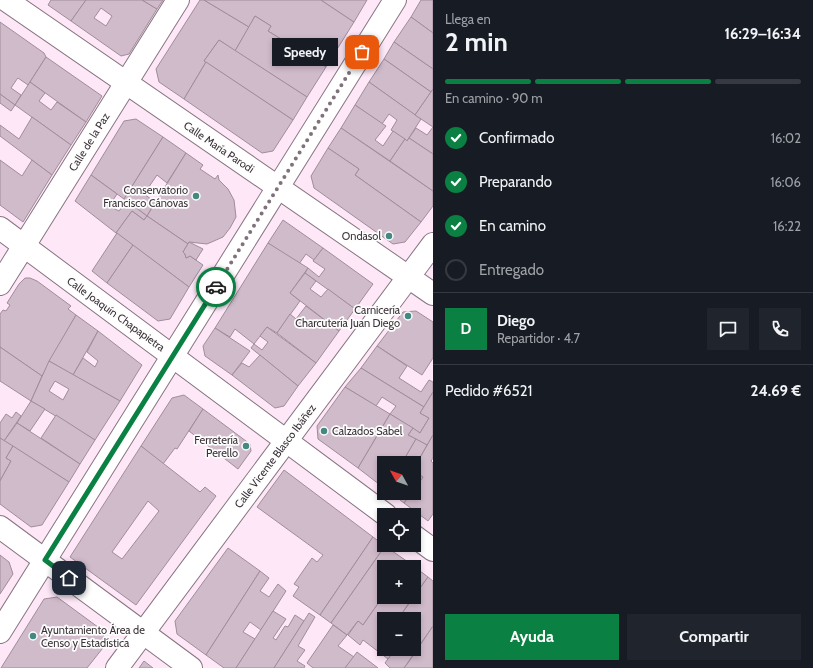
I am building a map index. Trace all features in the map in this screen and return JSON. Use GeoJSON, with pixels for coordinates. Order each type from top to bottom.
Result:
{"type":"FeatureCollection","features":[{"type":"Feature","properties":{"kind":"street","name":"Calle María Parodi"},"geometry":{"type":"LineString","coordinates":[[6,0],[433,294]]}},
{"type":"Feature","properties":{"kind":"street","name":"Calle de la Paz"},"geometry":{"type":"LineString","coordinates":[[0,284],[178,0]]}},
{"type":"Feature","properties":{"kind":"street"},"geometry":{"type":"LineString","coordinates":[[0,632],[395,0]]}},
{"type":"Feature","properties":{"kind":"street","name":"Calle Joaquín Chapapietra"},"geometry":{"type":"LineString","coordinates":[[0,228],[377,508]]}},
{"type":"Feature","properties":{"kind":"street","name":"Calle Vicente Blasco Ibáñez"},"geometry":{"type":"LineString","coordinates":[[117,668],[433,244]]}},
{"type":"Feature","properties":{"kind":"street"},"geometry":{"type":"LineString","coordinates":[[0,527],[191,668]]}},
{"type":"Feature","properties":{"kind":"street"},"geometry":{"type":"LineString","coordinates":[[421,541],[433,550]]}},
{"type":"Feature","properties":{"kind":"building"},"geometry":{"type":"Polygon","coordinates":[[[51,0],[86,0],[71,21],[48,5],[51,0]]]}},
{"type":"Feature","properties":{"kind":"building"},"geometry":{"type":"Polygon","coordinates":[[[86,0],[142,0],[157,9],[129,54],[121,56],[71,21],[86,0]],[[101,8],[94,18],[106,26],[112,16],[101,8]]]}},
{"type":"Feature","properties":{"kind":"building"},"geometry":{"type":"Polygon","coordinates":[[[142,0],[163,0],[157,9],[142,0]]]}},
{"type":"Feature","properties":{"kind":"building"},"geometry":{"type":"Polygon","coordinates":[[[200,0],[204,0],[249,27],[235,51],[219,40],[204,61],[206,62],[184,99],[159,82],[156,69],[200,0]]]}},
{"type":"Feature","properties":{"kind":"building"},"geometry":{"type":"Polygon","coordinates":[[[204,0],[321,0],[354,22],[326,67],[268,31],[271,26],[255,16],[249,27],[204,0]]]}},
{"type":"Feature","properties":{"kind":"building"},"geometry":{"type":"Polygon","coordinates":[[[321,0],[367,0],[354,22],[321,0]]]}},
{"type":"Feature","properties":{"kind":"building"},"geometry":{"type":"Polygon","coordinates":[[[421,0],[433,0],[433,33],[411,17],[421,0]]]}},
{"type":"Feature","properties":{"kind":"building"},"geometry":{"type":"Polygon","coordinates":[[[255,16],[271,26],[268,31],[326,67],[307,97],[235,51],[255,16]]]}},
{"type":"Feature","properties":{"kind":"building"},"geometry":{"type":"Polygon","coordinates":[[[411,17],[433,33],[433,69],[394,42],[411,17]]]}},
{"type":"Feature","properties":{"kind":"building"},"geometry":{"type":"Polygon","coordinates":[[[0,22],[44,53],[46,57],[28,85],[18,78],[11,88],[21,95],[15,105],[0,94],[0,22]]]}},
{"type":"Feature","properties":{"kind":"building"},"geometry":{"type":"Polygon","coordinates":[[[219,40],[307,97],[293,120],[204,61],[219,40]]]}},
{"type":"Feature","properties":{"kind":"building"},"geometry":{"type":"Polygon","coordinates":[[[394,42],[433,69],[433,89],[431,92],[384,59],[394,42]]]}},
{"type":"Feature","properties":{"kind":"building"},"geometry":{"type":"Polygon","coordinates":[[[46,57],[102,96],[86,122],[30,82],[46,57]]]}},
{"type":"Feature","properties":{"kind":"building"},"geometry":{"type":"Polygon","coordinates":[[[384,59],[431,92],[415,115],[369,82],[384,59]]]}},
{"type":"Feature","properties":{"kind":"building"},"geometry":{"type":"Polygon","coordinates":[[[206,62],[293,120],[273,151],[262,153],[184,99],[206,62]]]}},
{"type":"Feature","properties":{"kind":"building"},"geometry":{"type":"Polygon","coordinates":[[[30,82],[45,93],[39,101],[51,110],[57,102],[86,122],[71,145],[15,105],[30,82]]]}},
{"type":"Feature","properties":{"kind":"building"},"geometry":{"type":"Polygon","coordinates":[[[369,82],[421,119],[407,141],[391,130],[397,120],[389,114],[382,124],[355,105],[369,82]]]}},
{"type":"Feature","properties":{"kind":"building"},"geometry":{"type":"Polygon","coordinates":[[[433,89],[433,127],[415,115],[433,89]]]}},
{"type":"Feature","properties":{"kind":"building"},"geometry":{"type":"Polygon","coordinates":[[[0,94],[15,105],[11,111],[0,103],[0,94]]]}},
{"type":"Feature","properties":{"kind":"building"},"geometry":{"type":"Polygon","coordinates":[[[355,105],[386,126],[375,140],[383,146],[393,131],[405,139],[390,161],[341,128],[355,105]]]}},
{"type":"Feature","properties":{"kind":"building"},"geometry":{"type":"Polygon","coordinates":[[[32,117],[71,145],[52,175],[0,136],[0,125],[19,139],[32,117]]]}},
{"type":"Feature","properties":{"kind":"building"},"geometry":{"type":"Polygon","coordinates":[[[136,119],[163,137],[124,199],[91,175],[124,121],[136,119]]]}},
{"type":"Feature","properties":{"kind":"building"},"geometry":{"type":"Polygon","coordinates":[[[433,127],[433,154],[409,138],[416,128],[427,135],[433,127]]]}},
{"type":"Feature","properties":{"kind":"building"},"geometry":{"type":"Polygon","coordinates":[[[341,128],[433,191],[433,206],[421,222],[355,175],[359,169],[328,148],[341,128]]]}},
{"type":"Feature","properties":{"kind":"building"},"geometry":{"type":"Polygon","coordinates":[[[163,137],[186,153],[167,183],[157,175],[144,194],[155,202],[147,216],[124,199],[163,137]]]}},
{"type":"Feature","properties":{"kind":"building"},"geometry":{"type":"Polygon","coordinates":[[[409,138],[433,154],[433,191],[390,161],[405,139],[407,141],[409,138]]]}},
{"type":"Feature","properties":{"kind":"building"},"geometry":{"type":"Polygon","coordinates":[[[328,148],[359,169],[355,175],[421,222],[405,242],[393,244],[314,188],[311,176],[328,148]]]}},
{"type":"Feature","properties":{"kind":"building","name":"Conservatorio Francisco Cánovas"},"geometry":{"type":"Polygon","coordinates":[[[186,153],[203,165],[200,169],[215,179],[218,175],[219,180],[228,189],[234,200],[236,217],[230,228],[223,237],[207,244],[189,242],[188,244],[147,216],[186,153]]]}},
{"type":"Feature","properties":{"kind":"building"},"geometry":{"type":"Polygon","coordinates":[[[0,160],[22,176],[32,160],[52,175],[23,222],[0,205],[0,160]]]}},
{"type":"Feature","properties":{"kind":"building"},"geometry":{"type":"Polygon","coordinates":[[[91,175],[117,194],[109,206],[119,211],[127,201],[147,216],[144,220],[132,211],[116,233],[75,201],[91,175]]]}},
{"type":"Feature","properties":{"kind":"building"},"geometry":{"type":"Polygon","coordinates":[[[132,211],[144,220],[147,216],[188,244],[183,252],[186,258],[190,256],[203,265],[189,287],[116,233],[132,211]]]}},
{"type":"Feature","properties":{"kind":"building"},"geometry":{"type":"Polygon","coordinates":[[[283,220],[323,248],[314,260],[306,254],[299,264],[268,243],[283,220]]]}},
{"type":"Feature","properties":{"kind":"building"},"geometry":{"type":"Polygon","coordinates":[[[117,233],[133,245],[107,283],[92,271],[117,233]]]}},
{"type":"Feature","properties":{"kind":"building"},"geometry":{"type":"Polygon","coordinates":[[[189,242],[203,249],[196,260],[190,256],[186,258],[183,252],[189,242]]]}},
{"type":"Feature","properties":{"kind":"building"},"geometry":{"type":"Polygon","coordinates":[[[268,243],[308,268],[290,293],[300,301],[277,333],[267,327],[254,344],[235,329],[230,337],[215,328],[268,243]]]}},
{"type":"Feature","properties":{"kind":"building"},"geometry":{"type":"Polygon","coordinates":[[[133,245],[189,287],[170,319],[158,321],[107,283],[133,245]]]}},
{"type":"Feature","properties":{"kind":"building"},"geometry":{"type":"Polygon","coordinates":[[[323,248],[373,284],[355,309],[305,273],[308,268],[319,277],[325,269],[313,261],[323,248]]]}},
{"type":"Feature","properties":{"kind":"building"},"geometry":{"type":"Polygon","coordinates":[[[305,273],[316,281],[310,289],[321,297],[328,289],[355,309],[339,331],[290,293],[305,273]]]}},
{"type":"Feature","properties":{"kind":"building"},"geometry":{"type":"Polygon","coordinates":[[[25,278],[30,278],[37,281],[71,306],[68,309],[76,315],[42,376],[0,347],[0,314],[3,310],[6,311],[10,305],[7,303],[19,284],[25,278]]]}},
{"type":"Feature","properties":{"kind":"building"},"geometry":{"type":"Polygon","coordinates":[[[306,306],[339,331],[316,363],[277,333],[290,314],[296,319],[306,306]]]}},
{"type":"Feature","properties":{"kind":"building"},"geometry":{"type":"Polygon","coordinates":[[[416,311],[433,322],[433,358],[422,375],[377,346],[403,312],[416,311]]]}},
{"type":"Feature","properties":{"kind":"building"},"geometry":{"type":"Polygon","coordinates":[[[76,315],[98,331],[73,375],[49,361],[76,315]]]}},
{"type":"Feature","properties":{"kind":"building"},"geometry":{"type":"Polygon","coordinates":[[[267,327],[316,363],[298,386],[251,348],[254,344],[262,350],[268,342],[260,336],[267,327]]]}},
{"type":"Feature","properties":{"kind":"building"},"geometry":{"type":"Polygon","coordinates":[[[215,328],[250,351],[232,375],[205,356],[203,346],[215,328]]]}},
{"type":"Feature","properties":{"kind":"building"},"geometry":{"type":"Polygon","coordinates":[[[98,331],[142,365],[120,401],[73,375],[83,358],[95,367],[98,361],[87,352],[98,331]]]}},
{"type":"Feature","properties":{"kind":"building"},"geometry":{"type":"Polygon","coordinates":[[[377,346],[407,366],[399,378],[421,392],[429,380],[433,382],[433,392],[424,407],[361,368],[377,346]]]}},
{"type":"Feature","properties":{"kind":"building"},"geometry":{"type":"Polygon","coordinates":[[[0,347],[42,376],[31,401],[0,381],[0,347]]]}},
{"type":"Feature","properties":{"kind":"building"},"geometry":{"type":"Polygon","coordinates":[[[260,355],[298,386],[284,406],[275,408],[232,375],[242,363],[249,367],[260,355]]]}},
{"type":"Feature","properties":{"kind":"building"},"geometry":{"type":"Polygon","coordinates":[[[49,361],[120,401],[95,440],[31,401],[49,361]],[[55,381],[49,391],[63,400],[69,389],[55,381]]]}},
{"type":"Feature","properties":{"kind":"building"},"geometry":{"type":"Polygon","coordinates":[[[361,368],[424,407],[420,413],[429,418],[420,433],[390,414],[396,406],[382,397],[376,406],[345,387],[361,368]]]}},
{"type":"Feature","properties":{"kind":"building"},"geometry":{"type":"Polygon","coordinates":[[[345,387],[390,414],[358,468],[318,439],[317,426],[345,387]]]}},
{"type":"Feature","properties":{"kind":"building"},"geometry":{"type":"Polygon","coordinates":[[[433,392],[433,435],[427,445],[408,435],[413,428],[420,433],[429,418],[420,413],[433,392]]]}},
{"type":"Feature","properties":{"kind":"building"},"geometry":{"type":"Polygon","coordinates":[[[184,395],[203,409],[177,449],[175,448],[163,464],[141,446],[172,398],[184,395]]]}},
{"type":"Feature","properties":{"kind":"building"},"geometry":{"type":"Polygon","coordinates":[[[31,401],[45,409],[30,431],[17,423],[31,401]]]}},
{"type":"Feature","properties":{"kind":"building"},"geometry":{"type":"Polygon","coordinates":[[[203,409],[250,444],[251,451],[238,469],[189,431],[203,409]]]}},
{"type":"Feature","properties":{"kind":"building"},"geometry":{"type":"Polygon","coordinates":[[[16,412],[21,416],[4,441],[0,438],[0,423],[6,414],[12,418],[16,412]]]}},
{"type":"Feature","properties":{"kind":"building"},"geometry":{"type":"Polygon","coordinates":[[[390,414],[413,428],[408,435],[416,439],[406,456],[377,456],[377,483],[358,468],[390,414]]]}},
{"type":"Feature","properties":{"kind":"building"},"geometry":{"type":"Polygon","coordinates":[[[56,415],[95,440],[80,464],[41,438],[56,415]]]}},
{"type":"Feature","properties":{"kind":"building"},"geometry":{"type":"Polygon","coordinates":[[[17,423],[80,464],[69,482],[4,441],[17,423]]]}},
{"type":"Feature","properties":{"kind":"building"},"geometry":{"type":"Polygon","coordinates":[[[433,435],[433,458],[431,461],[433,463],[433,514],[428,521],[421,516],[421,508],[411,508],[404,503],[406,500],[421,500],[421,480],[423,477],[421,476],[421,456],[433,435]]]}},
{"type":"Feature","properties":{"kind":"building"},"geometry":{"type":"Polygon","coordinates":[[[0,438],[13,446],[6,458],[11,461],[0,481],[0,438]]]}},
{"type":"Feature","properties":{"kind":"building"},"geometry":{"type":"Polygon","coordinates":[[[416,439],[427,445],[421,456],[406,456],[416,439]]]}},
{"type":"Feature","properties":{"kind":"building"},"geometry":{"type":"Polygon","coordinates":[[[13,446],[69,482],[42,525],[31,527],[0,504],[0,481],[11,461],[6,458],[13,446]]]}},
{"type":"Feature","properties":{"kind":"building"},"geometry":{"type":"Polygon","coordinates":[[[141,446],[200,492],[205,487],[216,496],[136,605],[70,557],[141,446]],[[148,501],[112,552],[122,559],[159,511],[148,501]]]}},
{"type":"Feature","properties":{"kind":"building"},"geometry":{"type":"Polygon","coordinates":[[[284,470],[373,537],[320,615],[293,596],[299,587],[294,584],[312,558],[317,562],[323,555],[257,507],[284,470]]]}},
{"type":"Feature","properties":{"kind":"building"},"geometry":{"type":"Polygon","coordinates":[[[373,537],[377,540],[377,552],[381,552],[331,623],[320,615],[373,537]]]}},
{"type":"Feature","properties":{"kind":"building"},"geometry":{"type":"Polygon","coordinates":[[[228,548],[260,571],[206,655],[177,634],[175,621],[228,548]]]}},
{"type":"Feature","properties":{"kind":"building"},"geometry":{"type":"Polygon","coordinates":[[[381,552],[394,552],[405,560],[377,560],[378,604],[363,625],[358,621],[347,635],[331,623],[381,552]]]}},
{"type":"Feature","properties":{"kind":"building"},"geometry":{"type":"Polygon","coordinates":[[[0,555],[9,562],[13,574],[0,594],[0,555]]]}},
{"type":"Feature","properties":{"kind":"building"},"geometry":{"type":"Polygon","coordinates":[[[260,571],[269,578],[260,591],[269,597],[278,584],[286,591],[261,630],[250,622],[243,632],[255,639],[236,668],[224,668],[206,655],[260,571]]]}},
{"type":"Feature","properties":{"kind":"building"},"geometry":{"type":"Polygon","coordinates":[[[421,572],[428,577],[421,586],[421,572]]]}},
{"type":"Feature","properties":{"kind":"building"},"geometry":{"type":"Polygon","coordinates":[[[428,577],[433,581],[433,626],[421,643],[421,612],[403,612],[409,604],[421,604],[421,587],[428,577]]]}},
{"type":"Feature","properties":{"kind":"building"},"geometry":{"type":"Polygon","coordinates":[[[57,597],[102,630],[106,644],[87,668],[1,668],[44,599],[57,597]]]}},
{"type":"Feature","properties":{"kind":"building"},"geometry":{"type":"Polygon","coordinates":[[[378,604],[408,604],[403,612],[377,612],[377,651],[363,640],[360,645],[348,635],[358,621],[363,625],[378,604]]]}},
{"type":"Feature","properties":{"kind":"building"},"geometry":{"type":"Polygon","coordinates":[[[273,611],[286,619],[273,638],[276,640],[285,626],[288,627],[295,615],[304,621],[274,668],[236,668],[273,611]]]}},
{"type":"Feature","properties":{"kind":"building"},"geometry":{"type":"Polygon","coordinates":[[[309,613],[315,617],[298,646],[305,650],[297,661],[305,666],[304,668],[274,668],[309,613]]]}},
{"type":"Feature","properties":{"kind":"building"},"geometry":{"type":"Polygon","coordinates":[[[333,625],[347,635],[338,646],[354,657],[345,668],[313,668],[307,663],[333,625]]]}},
{"type":"Feature","properties":{"kind":"building"},"geometry":{"type":"Polygon","coordinates":[[[433,626],[433,668],[404,668],[413,656],[421,656],[421,644],[433,626]]]}},
{"type":"Feature","properties":{"kind":"building"},"geometry":{"type":"Polygon","coordinates":[[[357,652],[378,668],[345,668],[357,652]]]}},
{"type":"Feature","properties":{"kind":"building"},"geometry":{"type":"Polygon","coordinates":[[[390,656],[412,656],[404,668],[390,668],[385,663],[390,656]]]}},
{"type":"Feature","properties":{"kind":"building"},"geometry":{"type":"Polygon","coordinates":[[[144,661],[153,668],[139,668],[144,661]]]}},
{"type":"Feature","properties":{"kind":"way so far"},"geometry":{"type":"LineString","coordinates":[[216,287],[362,52]]}},
{"type":"Feature","properties":{"kind":"place","name":"Speedy"},"geometry":{"type":"Point","coordinates":[362,52]}},
{"type":"Feature","properties":{"kind":"place","name":"Conservatorio Francisco Cánovas"},"geometry":{"type":"Point","coordinates":[196,196]}},
{"type":"Feature","properties":{"kind":"place","name":"Ondasol"},"geometry":{"type":"Point","coordinates":[389,236]}},
{"type":"Feature","properties":{"kind":"place","name":"Carnicería Charcutería Juan Diego"},"geometry":{"type":"Point","coordinates":[408,316]}},
{"type":"Feature","properties":{"kind":"place","name":"Calzados Sabel"},"geometry":{"type":"Point","coordinates":[324,431]}},
{"type":"Feature","properties":{"kind":"place","name":"Ferretería Perello"},"geometry":{"type":"Point","coordinates":[246,446]}},
{"type":"Feature","properties":{"kind":"place","name":"Ayuntamiento Área de Censo y Estadística"},"geometry":{"type":"Point","coordinates":[33,636]}},
{"type":"Feature","properties":{"kind":"route"},"geometry":{"type":"LineString","coordinates":[[69,578],[45,560],[216,287]]}}]}
